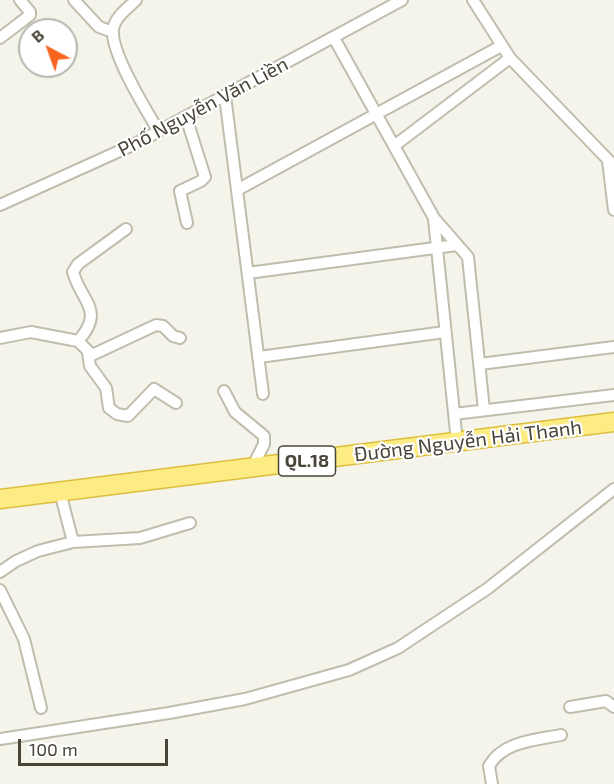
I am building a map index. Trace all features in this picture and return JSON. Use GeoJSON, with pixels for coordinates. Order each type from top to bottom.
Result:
{"type":"FeatureCollection","features":[{"type":"Feature","properties":{"kind":"highway","name":"Đường Nguyễn Hải Thanh"},"geometry":{"type":"LineString","coordinates":[[1,498],[614,422]]}},
{"type":"Feature","properties":{"kind":"street"},"geometry":{"type":"LineString","coordinates":[[0,38],[30,15],[20,0]]}},
{"type":"Feature","properties":{"kind":"street"},"geometry":{"type":"LineString","coordinates":[[74,0],[99,27],[113,32]]}},
{"type":"Feature","properties":{"kind":"street"},"geometry":{"type":"LineString","coordinates":[[136,0],[120,16],[113,32],[122,63],[158,130]]}},
{"type":"Feature","properties":{"kind":"street","name":"Phố Nguyễn Văn Liền"},"geometry":{"type":"LineString","coordinates":[[0,205],[82,169],[186,117],[402,0]]}},
{"type":"Feature","properties":{"kind":"street"},"geometry":{"type":"LineString","coordinates":[[473,0],[510,58],[611,163],[614,210]]}},
{"type":"Feature","properties":{"kind":"street"},"geometry":{"type":"LineString","coordinates":[[334,38],[434,218],[468,257],[484,410]]}},
{"type":"Feature","properties":{"kind":"street"},"geometry":{"type":"LineString","coordinates":[[237,190],[501,46]]}},
{"type":"Feature","properties":{"kind":"street"},"geometry":{"type":"LineString","coordinates":[[394,146],[510,58]]}},
{"type":"Feature","properties":{"kind":"street"},"geometry":{"type":"LineString","coordinates":[[225,96],[263,394]]}},
{"type":"Feature","properties":{"kind":"street"},"geometry":{"type":"LineString","coordinates":[[186,117],[205,177],[180,190],[187,224]]}},
{"type":"Feature","properties":{"kind":"street"},"geometry":{"type":"LineString","coordinates":[[434,218],[457,442]]}},
{"type":"Feature","properties":{"kind":"street"},"geometry":{"type":"LineString","coordinates":[[78,340],[87,330],[91,311],[73,272],[78,264],[126,229]]}},
{"type":"Feature","properties":{"kind":"street"},"geometry":{"type":"LineString","coordinates":[[248,273],[457,245]]}},
{"type":"Feature","properties":{"kind":"street"},"geometry":{"type":"LineString","coordinates":[[88,353],[96,354],[156,325],[163,326],[173,336],[180,338]]}},
{"type":"Feature","properties":{"kind":"street"},"geometry":{"type":"LineString","coordinates":[[0,338],[31,332],[78,340],[88,353],[90,366],[106,388],[110,408],[117,414],[128,416],[154,390],[176,404]]}},
{"type":"Feature","properties":{"kind":"street"},"geometry":{"type":"LineString","coordinates":[[259,357],[445,332]]}},
{"type":"Feature","properties":{"kind":"street"},"geometry":{"type":"LineString","coordinates":[[480,364],[614,347]]}},
{"type":"Feature","properties":{"kind":"street"},"geometry":{"type":"LineString","coordinates":[[224,391],[235,412],[264,436],[264,444],[252,468]]}},
{"type":"Feature","properties":{"kind":"street"},"geometry":{"type":"LineString","coordinates":[[454,414],[614,395]]}},
{"type":"Feature","properties":{"kind":"street"},"geometry":{"type":"LineString","coordinates":[[0,739],[245,699],[349,670],[398,648],[487,589],[614,489]]}},
{"type":"Feature","properties":{"kind":"street"},"geometry":{"type":"LineString","coordinates":[[60,492],[73,542]]}},
{"type":"Feature","properties":{"kind":"street"},"geometry":{"type":"LineString","coordinates":[[0,572],[27,555],[73,542],[140,538],[189,523]]}},
{"type":"Feature","properties":{"kind":"street"},"geometry":{"type":"LineString","coordinates":[[0,590],[24,639],[41,708]]}},
{"type":"Feature","properties":{"kind":"street"},"geometry":{"type":"LineString","coordinates":[[570,707],[606,701],[614,707]]}},
{"type":"Feature","properties":{"kind":"street"},"geometry":{"type":"LineString","coordinates":[[492,784],[489,766],[507,749],[522,742],[561,735]]}}]}
